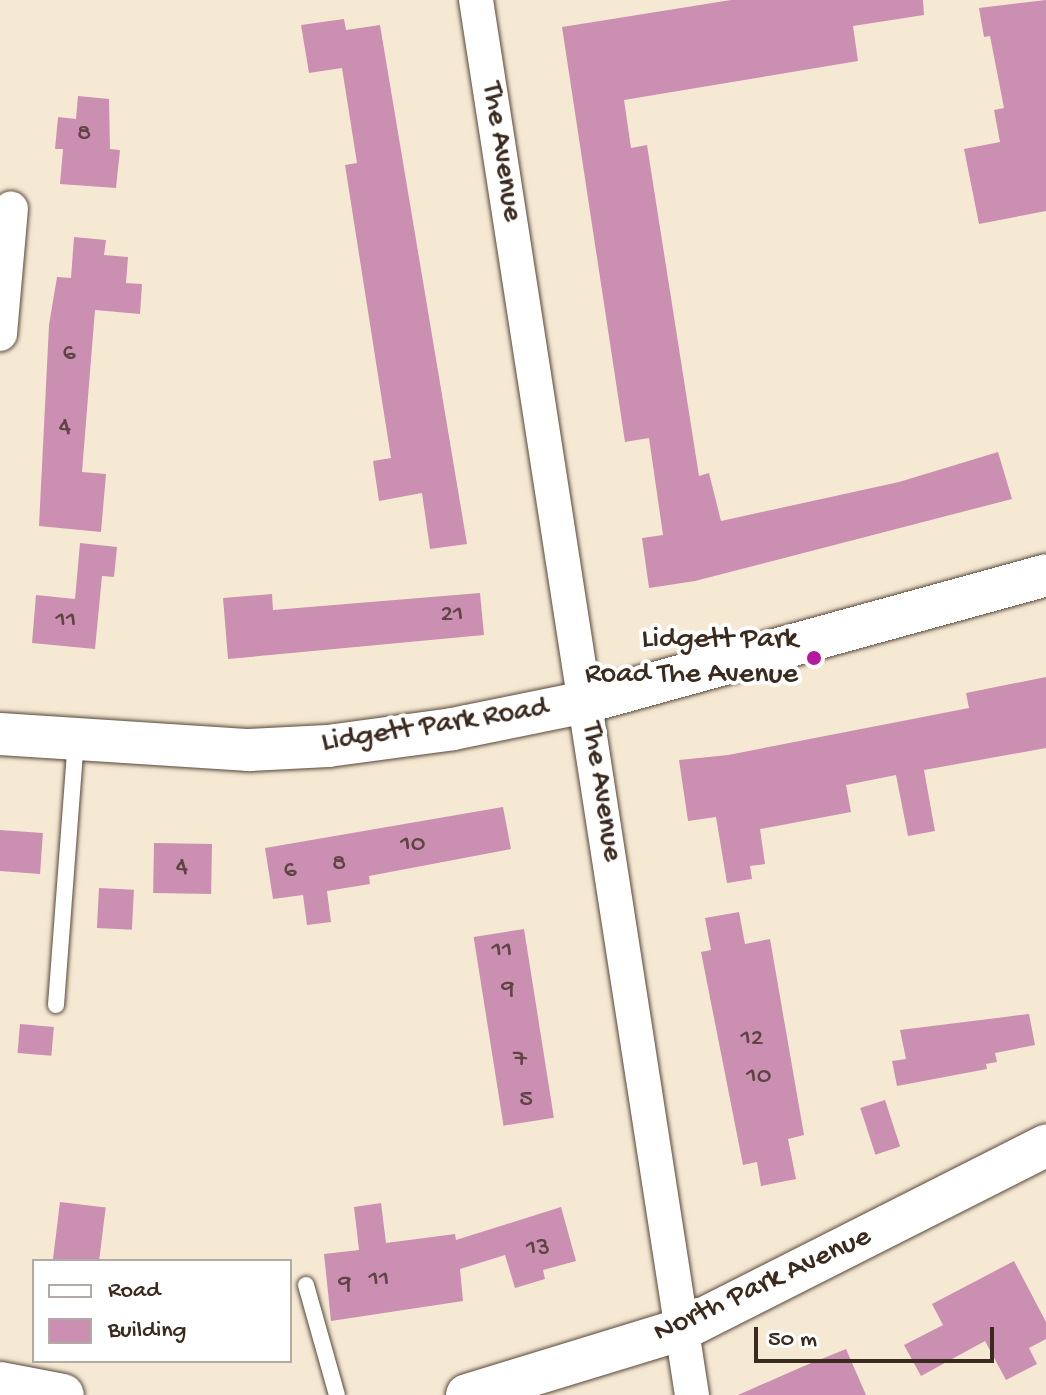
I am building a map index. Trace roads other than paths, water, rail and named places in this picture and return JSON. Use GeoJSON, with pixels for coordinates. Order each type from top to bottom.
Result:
{"type":"FeatureCollection","features":[{"type":"Feature","properties":{"kind":"street","name":"The Avenue"},"geometry":{"type":"LineString","coordinates":[[476,0],[692,1395]]}},
{"type":"Feature","properties":{"kind":"street"},"geometry":{"type":"LineString","coordinates":[[0,334],[11,208]]}},
{"type":"Feature","properties":{"kind":"street","name":"Lidgett Park Road"},"geometry":{"type":"LineString","coordinates":[[0,734],[249,750],[328,746],[453,729],[586,702],[1046,575]]}},
{"type":"Feature","properties":{"kind":"street","name":"North Park Avenue"},"geometry":{"type":"LineString","coordinates":[[467,1395],[683,1329],[1046,1146]]}},
{"type":"Feature","properties":{"kind":"street"},"geometry":{"type":"LineString","coordinates":[[0,1383],[63,1395]]}},
{"type":"Feature","properties":{"kind":"lane"},"geometry":{"type":"LineString","coordinates":[[56,1005],[76,738]]}},
{"type":"Feature","properties":{"kind":"lane"},"geometry":{"type":"LineString","coordinates":[[306,1285],[337,1395]]}},
{"type":"Feature","properties":{"kind":"place","name":"Lidgett Park Road The Avenue"},"geometry":{"type":"Point","coordinates":[814,658]}}]}
